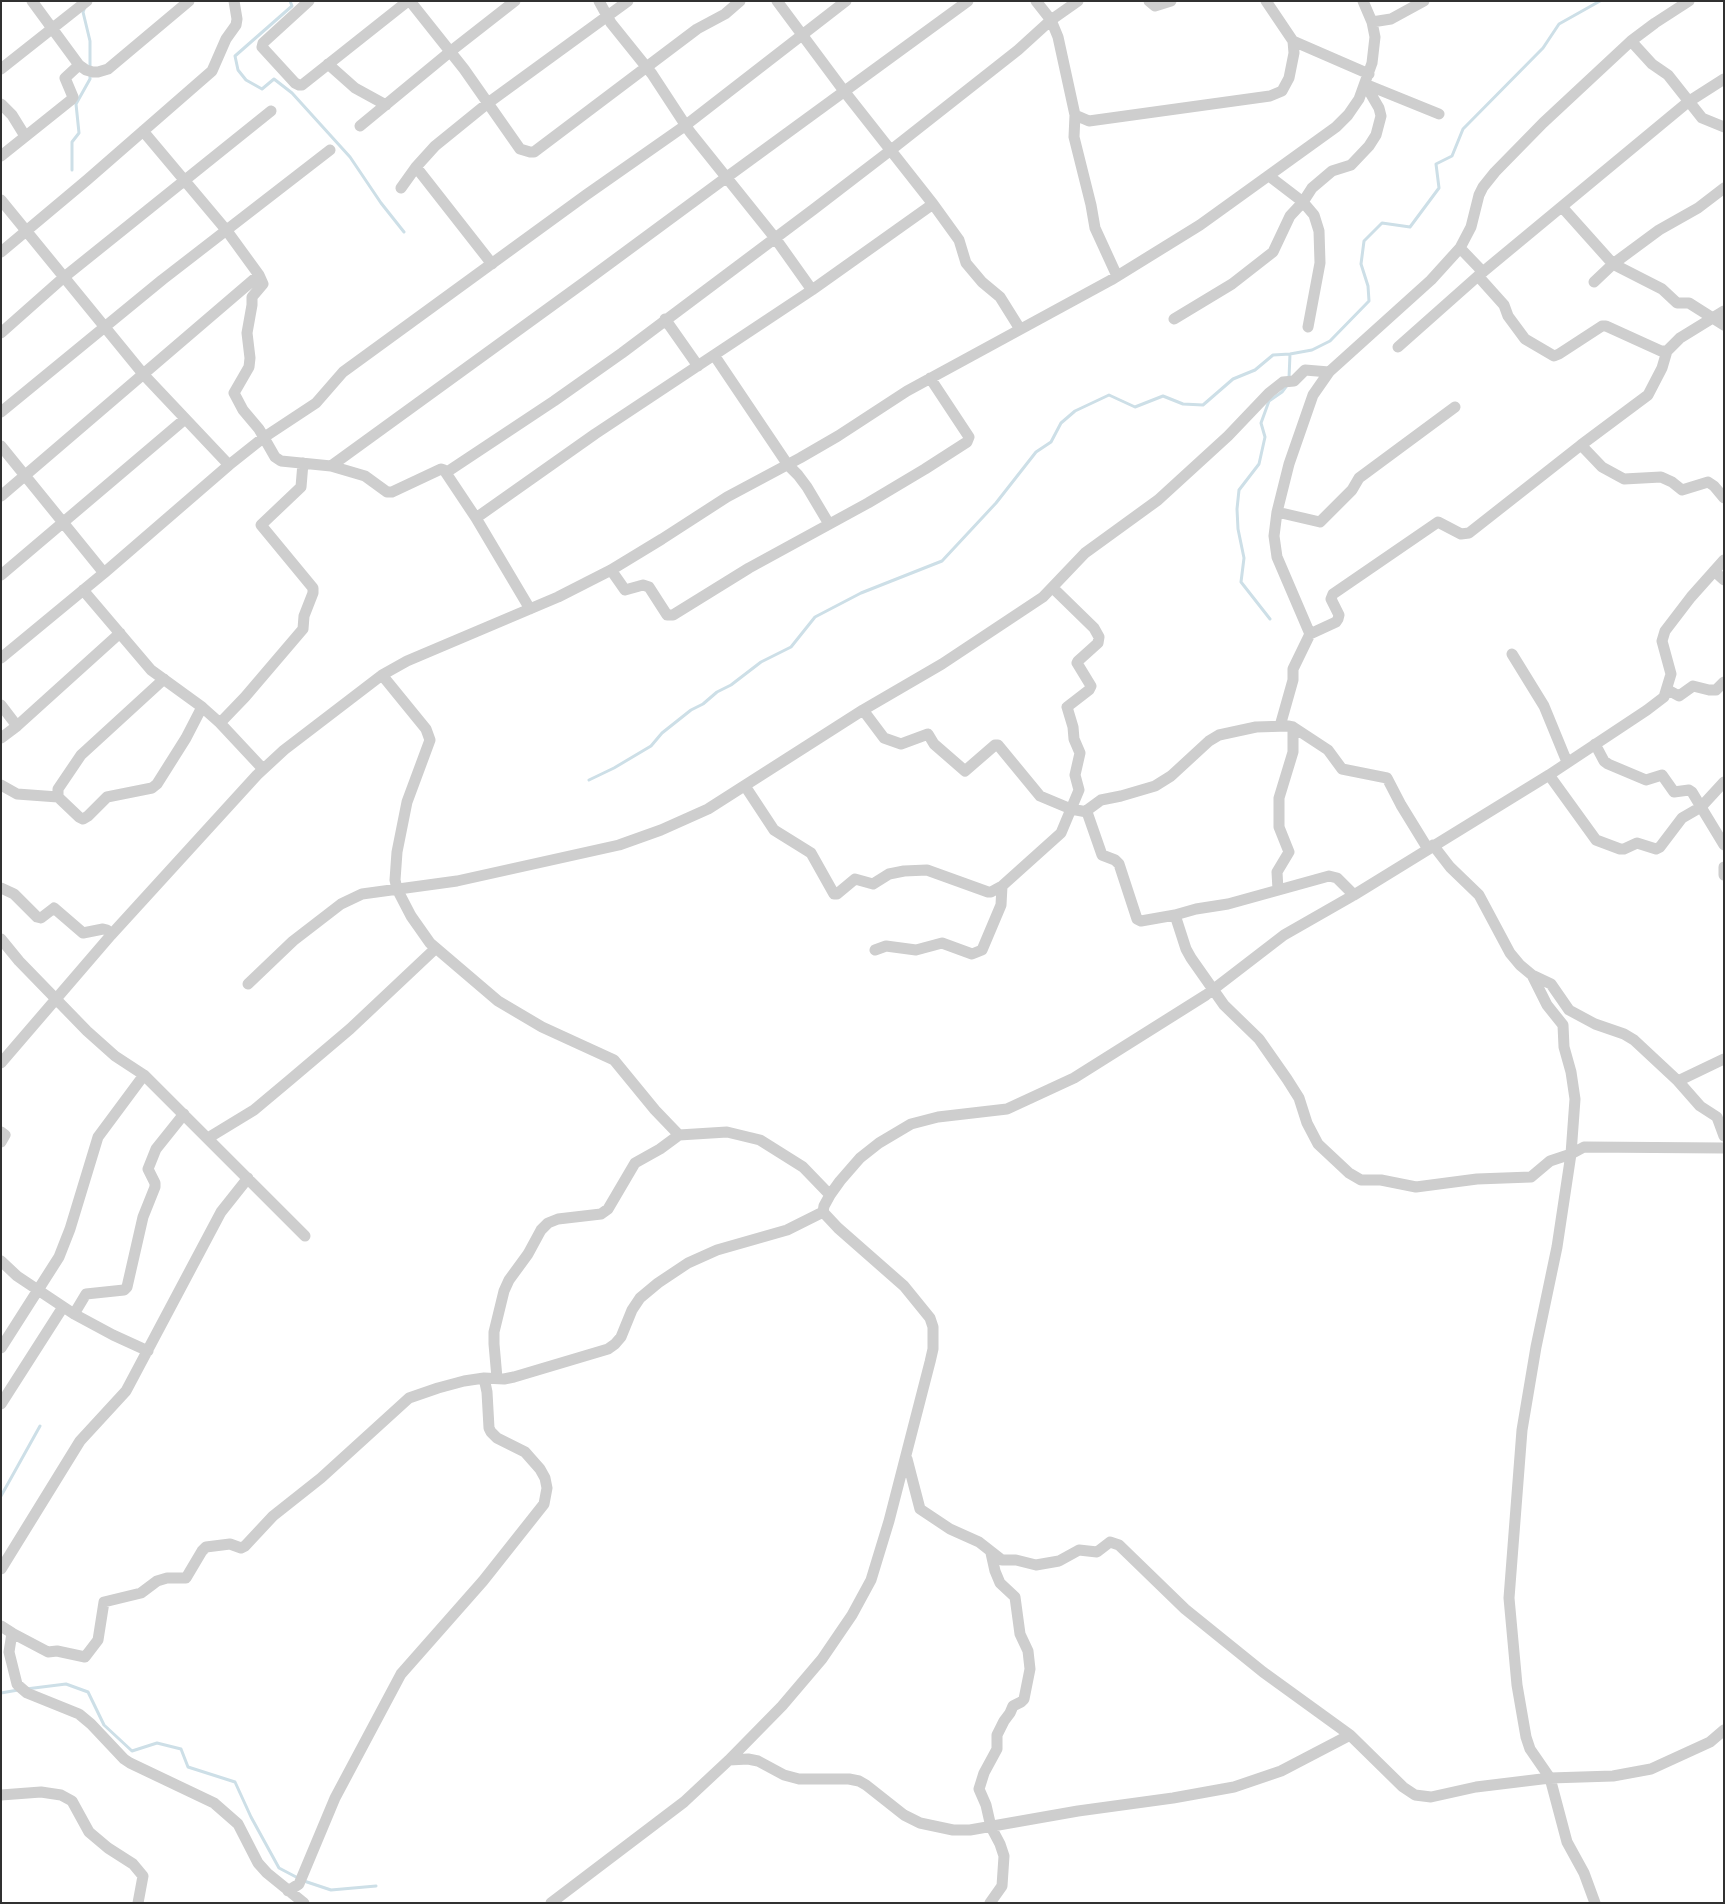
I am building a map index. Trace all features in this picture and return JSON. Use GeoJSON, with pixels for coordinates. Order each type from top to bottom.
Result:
{"type":"FeatureCollection","features":[{"type":"Feature","properties":{"kind":"street"},"geometry":{"type":"LineString","coordinates":[[32,1],[86,69],[98,72],[108,69],[189,1]]}},
{"type":"Feature","properties":{"kind":"street"},"geometry":{"type":"LineString","coordinates":[[1,252],[212,71],[223,45],[238,19],[234,1]]}},
{"type":"Feature","properties":{"kind":"street"},"geometry":{"type":"LineString","coordinates":[[309,1],[263,43],[262,47],[295,83],[302,85],[409,1],[451,51],[520,149],[534,152],[646,66],[697,30],[725,14],[740,1]]}},
{"type":"Feature","properties":{"kind":"street"},"geometry":{"type":"LineString","coordinates":[[360,126],[515,1]]}},
{"type":"Feature","properties":{"kind":"street"},"geometry":{"type":"LineString","coordinates":[[599,1],[608,17],[646,66],[686,125],[775,238],[812,290]]}},
{"type":"Feature","properties":{"kind":"street"},"geometry":{"type":"LineString","coordinates":[[401,188],[416,166],[435,146],[488,103],[628,1]]}},
{"type":"Feature","properties":{"kind":"street"},"geometry":{"type":"LineString","coordinates":[[777,1],[844,91],[933,204],[958,240],[966,263],[982,282],[1000,297],[1020,330]]}},
{"type":"Feature","properties":{"kind":"street"},"geometry":{"type":"LineString","coordinates":[[1,658],[104,573],[228,465],[263,438],[316,403],[343,372],[686,125],[846,1]]}},
{"type":"Feature","properties":{"kind":"street"},"geometry":{"type":"LineString","coordinates":[[331,466],[968,1]]}},
{"type":"Feature","properties":{"kind":"street"},"geometry":{"type":"LineString","coordinates":[[1036,1],[1051,20],[1058,37],[1075,116],[1074,137],[1091,205],[1094,228],[1117,276]]}},
{"type":"Feature","properties":{"kind":"street"},"geometry":{"type":"LineString","coordinates":[[448,472],[554,401],[775,238],[891,150],[1018,50],[1051,20],[1078,1]]}},
{"type":"Feature","properties":{"kind":"street"},"geometry":{"type":"LineString","coordinates":[[1149,1],[1155,6],[1171,1]]}},
{"type":"Feature","properties":{"kind":"street"},"geometry":{"type":"LineString","coordinates":[[1266,1],[1293,41],[1439,114]]}},
{"type":"Feature","properties":{"kind":"street"},"geometry":{"type":"LineString","coordinates":[[1,1063],[111,935],[263,769],[284,750],[382,675],[407,661],[567,593],[610,570],[727,497],[838,436],[930,378],[1117,276],[1200,225],[1336,127],[1348,115],[1359,99],[1367,79],[1374,37],[1372,22],[1363,1]]}},
{"type":"Feature","properties":{"kind":"street"},"geometry":{"type":"LineString","coordinates":[[1372,22],[1391,19],[1424,1]]}},
{"type":"Feature","properties":{"kind":"street"},"geometry":{"type":"LineString","coordinates":[[1310,634],[1277,556],[1274,536],[1277,512],[1289,464],[1308,403],[1329,372],[1430,280],[1460,248],[1471,227],[1479,195],[1495,172],[1543,123],[1631,41],[1689,1]]}},
{"type":"Feature","properties":{"kind":"street"},"geometry":{"type":"LineString","coordinates":[[1,69],[85,2]]}},
{"type":"Feature","properties":{"kind":"street"},"geometry":{"type":"LineString","coordinates":[[1075,116],[1089,121],[1097,121],[1270,96],[1282,91],[1289,78],[1294,52],[1293,41]]}},
{"type":"Feature","properties":{"kind":"street"},"geometry":{"type":"LineString","coordinates":[[1631,41],[1652,64],[1668,75],[1688,102],[1705,120],[1724,126]]}},
{"type":"Feature","properties":{"kind":"street"},"geometry":{"type":"LineString","coordinates":[[328,64],[355,88],[386,105]]}},
{"type":"Feature","properties":{"kind":"street"},"geometry":{"type":"LineString","coordinates":[[1,156],[71,100],[73,97],[65,78],[86,69]]}},
{"type":"Feature","properties":{"kind":"street"},"geometry":{"type":"LineString","coordinates":[[1174,319],[1232,284],[1273,252],[1290,216],[1304,202],[1312,188],[1332,171],[1351,165],[1357,160],[1376,135],[1381,116],[1367,79]]}},
{"type":"Feature","properties":{"kind":"street"},"geometry":{"type":"LineString","coordinates":[[1398,347],[1481,274],[1688,102],[1724,79]]}},
{"type":"Feature","properties":{"kind":"street"},"geometry":{"type":"LineString","coordinates":[[1,104],[12,115],[25,136]]}},
{"type":"Feature","properties":{"kind":"street"},"geometry":{"type":"LineString","coordinates":[[1,333],[64,278],[184,179],[272,111]]}},
{"type":"Feature","properties":{"kind":"street"},"geometry":{"type":"LineString","coordinates":[[143,131],[227,231],[259,275],[262,285],[252,297],[246,334],[250,358],[249,367],[234,394],[242,410],[255,424],[278,460],[331,466],[365,476],[388,492],[392,492],[441,470],[448,472],[530,608]]}},
{"type":"Feature","properties":{"kind":"street"},"geometry":{"type":"LineString","coordinates":[[1,412],[162,280],[330,150]]}},
{"type":"Feature","properties":{"kind":"street"},"geometry":{"type":"LineString","coordinates":[[416,166],[492,264]]}},
{"type":"Feature","properties":{"kind":"street"},"geometry":{"type":"LineString","coordinates":[[1269,176],[1304,202],[1314,215],[1319,231],[1320,263],[1308,327]]}},
{"type":"Feature","properties":{"kind":"street"},"geometry":{"type":"LineString","coordinates":[[1594,282],[1613,264],[1659,230],[1698,208],[1724,188]]}},
{"type":"Feature","properties":{"kind":"street"},"geometry":{"type":"LineString","coordinates":[[1,200],[144,375],[228,465]]}},
{"type":"Feature","properties":{"kind":"street"},"geometry":{"type":"LineString","coordinates":[[476,518],[595,434],[812,290],[933,204]]}},
{"type":"Feature","properties":{"kind":"street"},"geometry":{"type":"LineString","coordinates":[[1562,207],[1613,264],[1662,289],[1677,303],[1689,304],[1720,318]]}},
{"type":"Feature","properties":{"kind":"street"},"geometry":{"type":"LineString","coordinates":[[1460,248],[1504,305],[1508,316],[1525,339],[1554,356],[1602,326],[1606,326],[1661,351],[1667,351]]}},
{"type":"Feature","properties":{"kind":"street"},"geometry":{"type":"LineString","coordinates":[[1,496],[259,275]]}},
{"type":"Feature","properties":{"kind":"street"},"geometry":{"type":"LineString","coordinates":[[1280,726],[1293,680],[1293,669],[1310,634],[1336,622],[1339,615],[1332,597],[1361,574],[1438,522],[1458,533],[1465,534],[1469,532],[1580,444],[1648,395],[1662,368],[1667,351],[1680,338],[1720,318]]}},
{"type":"Feature","properties":{"kind":"street"},"geometry":{"type":"LineString","coordinates":[[665,320],[698,366]]}},
{"type":"Feature","properties":{"kind":"street"},"geometry":{"type":"LineString","coordinates":[[714,355],[788,465],[807,487],[829,524]]}},
{"type":"Feature","properties":{"kind":"street"},"geometry":{"type":"LineString","coordinates":[[248,984],[293,940],[341,904],[362,894],[457,881],[619,845],[661,830],[708,808],[863,710],[942,664],[1044,597],[1085,553],[1151,506],[1228,436],[1266,395],[1308,370],[1329,372]]}},
{"type":"Feature","properties":{"kind":"street"},"geometry":{"type":"LineString","coordinates":[[610,570],[625,590],[643,584],[649,587],[667,615],[670,616],[749,568],[925,469],[969,439],[967,433],[930,378]]}},
{"type":"Feature","properties":{"kind":"street"},"geometry":{"type":"LineString","coordinates":[[1277,512],[1320,522],[1352,490],[1359,478],[1455,408]]}},
{"type":"Feature","properties":{"kind":"street"},"geometry":{"type":"LineString","coordinates":[[1,575],[185,419]]}},
{"type":"Feature","properties":{"kind":"street"},"geometry":{"type":"LineString","coordinates":[[1580,444],[1602,467],[1624,478],[1661,477],[1672,482],[1682,490],[1708,482],[1724,498]]}},
{"type":"Feature","properties":{"kind":"street"},"geometry":{"type":"LineString","coordinates":[[1,446],[104,573]]}},
{"type":"Feature","properties":{"kind":"street"},"geometry":{"type":"LineString","coordinates":[[220,723],[245,697],[303,629],[304,616],[313,593],[313,588],[261,525],[301,487],[304,463]]}},
{"type":"Feature","properties":{"kind":"street"},"geometry":{"type":"LineString","coordinates":[[823,1212],[830,1195],[860,1158],[899,1130],[922,1120],[1007,1109],[1074,1078],[1213,990],[1275,941],[1354,895],[1549,775],[1647,710],[1664,697],[1672,674],[1662,641],[1663,636],[1681,611],[1724,560]]}},
{"type":"Feature","properties":{"kind":"street"},"geometry":{"type":"LineString","coordinates":[[1714,571],[1724,580]]}},
{"type":"Feature","properties":{"kind":"street"},"geometry":{"type":"LineString","coordinates":[[745,786],[774,830],[811,853],[834,894],[837,894],[856,879],[873,884],[889,874],[904,871],[927,870],[988,892],[1002,886],[1061,833],[1078,790],[1074,775],[1080,756],[1067,707],[1089,690],[1091,686],[1077,663],[1098,643],[1099,637],[1094,628],[1053,588]]}},
{"type":"Feature","properties":{"kind":"street"},"geometry":{"type":"LineString","coordinates":[[83,590],[151,670],[202,707],[220,723],[263,769]]}},
{"type":"Feature","properties":{"kind":"street"},"geometry":{"type":"LineString","coordinates":[[1,738],[17,726],[120,633]]}},
{"type":"Feature","properties":{"kind":"street"},"geometry":{"type":"LineString","coordinates":[[1512,654],[1544,706],[1567,762]]}},
{"type":"Feature","properties":{"kind":"street"},"geometry":{"type":"LineString","coordinates":[[382,675],[426,729],[430,740],[407,802],[397,852],[395,880],[397,889],[415,923],[436,948],[498,1001],[542,1027],[614,1060],[679,1135]]}},
{"type":"Feature","properties":{"kind":"street"},"geometry":{"type":"LineString","coordinates":[[58,797],[58,789],[81,755],[164,679]]}},
{"type":"Feature","properties":{"kind":"street"},"geometry":{"type":"LineString","coordinates":[[1668,690],[1679,696],[1693,686],[1716,690],[1724,682]]}},
{"type":"Feature","properties":{"kind":"street"},"geometry":{"type":"LineString","coordinates":[[1,705],[17,726]]}},
{"type":"Feature","properties":{"kind":"street"},"geometry":{"type":"LineString","coordinates":[[1,785],[17,794],[58,797],[79,818],[83,819],[107,797],[152,788],[160,780],[175,757],[202,707]]}},
{"type":"Feature","properties":{"kind":"street"},"geometry":{"type":"LineString","coordinates":[[863,710],[884,738],[901,744],[928,734],[934,744],[965,771],[995,745],[998,745],[1038,794],[1071,809],[1086,811],[1101,800],[1155,786],[1171,776],[1209,740],[1219,735],[1256,727],[1293,727],[1328,750],[1342,769],[1387,778],[1401,804],[1430,847],[1475,890],[1510,953],[1520,965],[1532,975],[1551,984],[1569,1010],[1595,1024],[1629,1036],[1678,1081],[1700,1106],[1717,1117],[1724,1136]]}},
{"type":"Feature","properties":{"kind":"street"},"geometry":{"type":"LineString","coordinates":[[1278,890],[1277,872],[1289,852],[1279,827],[1278,810],[1279,798],[1292,752],[1293,727]]}},
{"type":"Feature","properties":{"kind":"street"},"geometry":{"type":"LineString","coordinates":[[1595,744],[1604,761],[1608,764],[1646,780],[1662,775],[1674,792],[1689,790],[1692,792],[1724,845]]}},
{"type":"Feature","properties":{"kind":"street"},"geometry":{"type":"LineString","coordinates":[[1549,775],[1597,842],[1620,849],[1637,843],[1656,849],[1660,847],[1682,818],[1702,807],[1724,782]]}},
{"type":"Feature","properties":{"kind":"street"},"geometry":{"type":"LineString","coordinates":[[1086,811],[1102,855],[1115,860],[1119,864],[1137,918],[1142,921],[1228,904],[1329,876],[1337,878],[1354,895]]}},
{"type":"Feature","properties":{"kind":"street"},"geometry":{"type":"LineString","coordinates":[[1724,867],[1724,875]]}},
{"type":"Feature","properties":{"kind":"street"},"geometry":{"type":"LineString","coordinates":[[875,950],[883,946],[916,950],[942,943],[972,954],[982,950],[1001,905],[1002,886]]}},
{"type":"Feature","properties":{"kind":"street"},"geometry":{"type":"LineString","coordinates":[[1,888],[14,894],[37,917],[41,918],[54,908],[83,932],[103,929],[107,930],[111,935]]}},
{"type":"Feature","properties":{"kind":"street"},"geometry":{"type":"LineString","coordinates":[[1175,915],[1186,949],[1224,1005],[1258,1039],[1287,1079],[1299,1098],[1307,1122],[1318,1144],[1349,1173],[1360,1180],[1381,1180],[1416,1187],[1441,1182],[1477,1179],[1530,1178],[1550,1161],[1572,1154],[1584,1147],[1724,1148]]}},
{"type":"Feature","properties":{"kind":"street"},"geometry":{"type":"LineString","coordinates":[[1,939],[56,1000],[115,1056],[144,1075],[305,1236]]}},
{"type":"Feature","properties":{"kind":"street"},"geometry":{"type":"LineString","coordinates":[[208,1138],[254,1110],[350,1029],[436,948]]}},
{"type":"Feature","properties":{"kind":"street"},"geometry":{"type":"LineString","coordinates":[[1532,975],[1547,1005],[1563,1025],[1563,1043],[1571,1072],[1575,1099],[1572,1154],[1557,1247],[1536,1347],[1522,1430],[1509,1598],[1517,1685],[1526,1737],[1530,1749],[1550,1778],[1567,1842],[1584,1874],[1595,1903]]}},
{"type":"Feature","properties":{"kind":"street"},"geometry":{"type":"LineString","coordinates":[[1678,1081],[1724,1059]]}},
{"type":"Feature","properties":{"kind":"street"},"geometry":{"type":"LineString","coordinates":[[1,1348],[59,1257],[70,1229],[98,1137],[144,1075]]}},
{"type":"Feature","properties":{"kind":"street"},"geometry":{"type":"LineString","coordinates":[[74,1314],[86,1294],[124,1290],[127,1287],[142,1217],[155,1186],[148,1169],[156,1149],[184,1114]]}},
{"type":"Feature","properties":{"kind":"street"},"geometry":{"type":"LineString","coordinates":[[1,1132],[5,1135],[1,1142]]}},
{"type":"Feature","properties":{"kind":"street"},"geometry":{"type":"LineString","coordinates":[[497,1378],[494,1332],[504,1291],[541,1230],[558,1219],[601,1214],[608,1209],[635,1162],[660,1149],[679,1135],[727,1132],[760,1140],[803,1167],[830,1195]]}},
{"type":"Feature","properties":{"kind":"street"},"geometry":{"type":"LineString","coordinates":[[1,1569],[80,1442],[122,1397],[221,1212],[248,1178]]}},
{"type":"Feature","properties":{"kind":"street"},"geometry":{"type":"LineString","coordinates":[[1,1626],[48,1652],[57,1651],[85,1657],[97,1643],[104,1602],[141,1593],[157,1581],[167,1578],[186,1578],[206,1547],[230,1544],[241,1548],[245,1546],[273,1516],[321,1478],[409,1398],[438,1388],[484,1378],[514,1377],[608,1349],[621,1337],[632,1310],[640,1298],[658,1283],[688,1263],[717,1250],[787,1230],[823,1212]]}},
{"type":"Feature","properties":{"kind":"street"},"geometry":{"type":"LineString","coordinates":[[551,1903],[684,1802],[729,1760],[782,1706],[822,1659],[852,1615],[866,1590],[889,1521],[933,1349],[933,1327],[930,1318],[904,1286],[838,1228],[823,1212]]}},
{"type":"Feature","properties":{"kind":"street"},"geometry":{"type":"LineString","coordinates":[[1,1261],[17,1276],[74,1314],[148,1351]]}},
{"type":"Feature","properties":{"kind":"street"},"geometry":{"type":"LineString","coordinates":[[3,1396],[63,1307]]}},
{"type":"Feature","properties":{"kind":"street"},"geometry":{"type":"LineString","coordinates":[[288,1891],[299,1884],[305,1873],[335,1798],[396,1681],[410,1662],[500,1562],[544,1504],[547,1488],[545,1478],[540,1469],[524,1452],[497,1438],[490,1432],[484,1378]]}},
{"type":"Feature","properties":{"kind":"street"},"geometry":{"type":"LineString","coordinates":[[906,1454],[920,1509],[950,1529],[979,1542],[1002,1560],[1016,1560],[1036,1565],[1060,1561],[1079,1550],[1097,1552],[1110,1542],[1114,1542],[1185,1609],[1270,1677],[1350,1734],[1414,1795],[1431,1797],[1476,1787],[1550,1778],[1613,1776],[1652,1769],[1710,1742],[1724,1730]]}},
{"type":"Feature","properties":{"kind":"street"},"geometry":{"type":"LineString","coordinates":[[990,1903],[1002,1886],[1004,1856],[991,1827],[986,1805],[980,1791],[980,1785],[984,1773],[997,1749],[997,1735],[1013,1706],[1024,1699],[1030,1673],[1028,1651],[1020,1634],[1015,1599],[1000,1583],[991,1553]]}},
{"type":"Feature","properties":{"kind":"street"},"geometry":{"type":"LineString","coordinates":[[12,1633],[9,1652],[17,1684],[23,1690],[79,1714],[130,1764],[214,1803],[238,1824],[258,1863],[267,1874],[304,1903]]}},
{"type":"Feature","properties":{"kind":"street"},"geometry":{"type":"LineString","coordinates":[[729,1760],[748,1759],[758,1761],[784,1775],[799,1779],[849,1779],[859,1781],[904,1815],[920,1823],[953,1830],[991,1827],[1078,1811],[1135,1805],[1234,1787],[1281,1771],[1350,1734]]}},
{"type":"Feature","properties":{"kind":"street"},"geometry":{"type":"LineString","coordinates":[[1,1795],[41,1792],[61,1795],[72,1801],[89,1832],[108,1848],[133,1864],[143,1876],[138,1903]]}},
{"type":"Feature","properties":{"kind":"waterway"},"geometry":{"type":"LineString","coordinates":[[290,1],[292,6],[235,56],[238,70],[246,80],[262,89],[274,79],[292,93],[350,157],[381,203],[404,232]]}},
{"type":"Feature","properties":{"kind":"waterway"},"geometry":{"type":"LineString","coordinates":[[589,780],[651,746],[662,733],[691,710],[731,685],[761,662],[791,647],[815,617],[861,593],[942,561],[996,503],[1036,452],[1051,442],[1061,423],[1075,411],[1109,395],[1135,407],[1163,396],[1183,404],[1203,405],[1233,379],[1255,370],[1273,355],[1312,350],[1330,341],[1369,301],[1368,286],[1361,264],[1364,241],[1382,223],[1410,227],[1439,188],[1436,164],[1452,156],[1463,129],[1543,48],[1559,24],[1600,1]]}},
{"type":"Feature","properties":{"kind":"waterway"},"geometry":{"type":"LineString","coordinates":[[85,7],[83,12],[90,41],[90,67]]}},
{"type":"Feature","properties":{"kind":"waterway"},"geometry":{"type":"LineString","coordinates":[[72,170],[72,142],[79,133],[76,104],[90,79],[90,73]]}},
{"type":"Feature","properties":{"kind":"waterway"},"geometry":{"type":"LineString","coordinates":[[1289,378],[1290,354]]}},
{"type":"Feature","properties":{"kind":"waterway"},"geometry":{"type":"LineString","coordinates":[[1270,619],[1241,582],[1244,558],[1238,529],[1237,509],[1239,490],[1259,464],[1265,437],[1261,423],[1269,401],[1282,392],[1288,384]]}},
{"type":"Feature","properties":{"kind":"waterway"},"geometry":{"type":"LineString","coordinates":[[1,1496],[40,1426]]}},
{"type":"Feature","properties":{"kind":"waterway"},"geometry":{"type":"LineString","coordinates":[[26,1689],[66,1684],[88,1692],[104,1725],[132,1751],[157,1743],[181,1749],[188,1767],[235,1782],[251,1817],[279,1868],[298,1878]]}},
{"type":"Feature","properties":{"kind":"waterway"},"geometry":{"type":"LineString","coordinates":[[1,1693],[18,1690]]}},
{"type":"Feature","properties":{"kind":"waterway"},"geometry":{"type":"LineString","coordinates":[[304,1881],[331,1890],[376,1886]]}}]}
